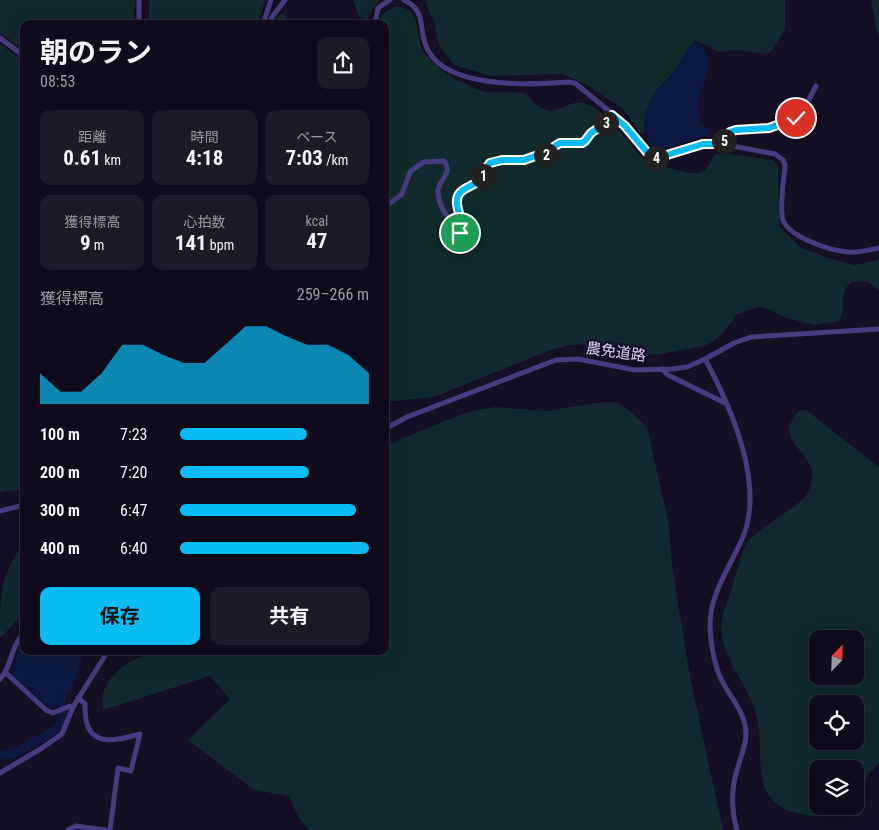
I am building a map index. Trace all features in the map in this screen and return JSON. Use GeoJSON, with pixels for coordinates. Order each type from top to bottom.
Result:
{"type":"FeatureCollection","features":[{"type":"Feature","properties":{"kind":"street"},"geometry":{"type":"LineString","coordinates":[[139,0],[139,20]]}},
{"type":"Feature","properties":{"kind":"street"},"geometry":{"type":"LineString","coordinates":[[264,20],[271,0]]}},
{"type":"Feature","properties":{"kind":"street"},"geometry":{"type":"LineString","coordinates":[[271,20],[285,0]]}},
{"type":"Feature","properties":{"kind":"street"},"geometry":{"type":"LineString","coordinates":[[376,20],[378,8],[390,0]]}},
{"type":"Feature","properties":{"kind":"street"},"geometry":{"type":"LineString","coordinates":[[404,0],[415,7],[421,17],[425,43],[432,57],[447,70],[494,83],[568,82],[575,84],[584,89],[625,126],[651,157],[657,158],[703,144],[722,144],[775,154],[783,160],[785,166],[782,214],[788,228],[833,250],[849,252],[879,248]]}},
{"type":"Feature","properties":{"kind":"street"},"geometry":{"type":"LineString","coordinates":[[0,38],[20,53]]}},
{"type":"Feature","properties":{"kind":"street"},"geometry":{"type":"LineString","coordinates":[[722,144],[730,132],[769,128],[796,118],[803,111],[816,86]]}},
{"type":"Feature","properties":{"kind":"street"},"geometry":{"type":"LineString","coordinates":[[389,204],[402,194],[410,172],[424,162],[444,160],[447,170],[438,189],[442,208],[460,233],[463,231],[463,226],[456,204],[457,197],[460,192],[483,177],[490,163],[502,160],[530,159],[538,155],[548,155],[560,143],[582,143],[591,133],[607,122],[612,115]]}},
{"type":"Feature","properties":{"kind":"street","name":"農免道路"},"geometry":{"type":"LineString","coordinates":[[389,427],[407,417],[556,360],[578,359],[635,370],[687,367],[734,343],[751,337],[879,329]]}},
{"type":"Feature","properties":{"kind":"street"},"geometry":{"type":"LineString","coordinates":[[705,359],[728,405],[740,438],[751,495],[747,527],[715,595],[710,627],[715,663],[721,679],[744,716],[746,727],[744,748],[737,769],[732,796],[733,814],[737,830]]}},
{"type":"Feature","properties":{"kind":"street"},"geometry":{"type":"LineString","coordinates":[[662,369],[668,375],[728,405]]}},
{"type":"Feature","properties":{"kind":"street"},"geometry":{"type":"LineString","coordinates":[[0,511],[20,506]]}},
{"type":"Feature","properties":{"kind":"street"},"geometry":{"type":"LineString","coordinates":[[0,679],[6,673],[16,642],[20,638]]}},
{"type":"Feature","properties":{"kind":"street"},"geometry":{"type":"LineString","coordinates":[[0,772],[62,734],[72,707],[105,655]]}},
{"type":"Feature","properties":{"kind":"street"},"geometry":{"type":"LineString","coordinates":[[6,673],[46,710],[54,713],[64,708],[72,707]]}},
{"type":"Feature","properties":{"kind":"street"},"geometry":{"type":"LineString","coordinates":[[78,698],[85,704],[86,722],[96,736],[107,741],[140,734],[131,771],[118,768],[110,830]]}},
{"type":"Feature","properties":{"kind":"street"},"geometry":{"type":"LineString","coordinates":[[68,830],[76,826],[105,830]]}},
{"type":"Feature","properties":{"kind":"green space"},"geometry":{"type":"Polygon","coordinates":[[[0,0],[136,0],[134,20],[20,20],[20,46],[0,33],[0,0]]]}},
{"type":"Feature","properties":{"kind":"green space"},"geometry":{"type":"Polygon","coordinates":[[[150,0],[265,0],[259,20],[149,20],[150,0]]]}},
{"type":"Feature","properties":{"kind":"green space"},"geometry":{"type":"Polygon","coordinates":[[[353,0],[379,0],[367,19],[359,16],[353,0]]]}},
{"type":"Feature","properties":{"kind":"green space"},"geometry":{"type":"Polygon","coordinates":[[[424,0],[785,0],[785,29],[772,51],[765,54],[736,50],[720,52],[695,40],[674,72],[657,90],[644,122],[645,133],[640,133],[623,109],[585,84],[562,74],[491,76],[454,65],[440,46],[435,23],[424,0]]]}},
{"type":"Feature","properties":{"kind":"green space"},"geometry":{"type":"Polygon","coordinates":[[[871,0],[879,0],[879,35],[877,30],[871,0]]]}},
{"type":"Feature","properties":{"kind":"green space"},"geometry":{"type":"Polygon","coordinates":[[[394,7],[409,11],[416,21],[424,53],[438,67],[455,79],[484,91],[525,94],[539,107],[550,111],[575,103],[591,106],[607,118],[639,155],[648,161],[689,173],[701,173],[710,165],[715,154],[773,160],[778,166],[779,226],[800,247],[825,257],[854,265],[879,260],[879,290],[867,281],[851,282],[844,292],[839,321],[815,325],[786,318],[766,308],[759,307],[737,314],[724,332],[711,343],[704,346],[655,355],[592,344],[568,345],[545,352],[434,397],[389,402],[389,20],[379,20],[394,7]]]}},
{"type":"Feature","properties":{"kind":"green space"},"geometry":{"type":"Polygon","coordinates":[[[284,13],[288,20],[276,20],[284,13]]]}},
{"type":"Feature","properties":{"kind":"green space"},"geometry":{"type":"Polygon","coordinates":[[[0,44],[20,58],[20,490],[0,492],[0,44]]]}},
{"type":"Feature","properties":{"kind":"green space"},"geometry":{"type":"Polygon","coordinates":[[[603,402],[617,402],[647,427],[669,525],[672,566],[690,677],[723,830],[310,830],[298,817],[289,796],[254,790],[188,740],[230,699],[210,676],[103,710],[103,694],[112,677],[126,664],[146,655],[389,655],[389,444],[472,411],[495,407],[546,411],[603,402]]]}},
{"type":"Feature","properties":{"kind":"green space"},"geometry":{"type":"Polygon","coordinates":[[[800,410],[806,410],[879,467],[879,763],[864,780],[864,760],[809,760],[809,815],[817,815],[812,816],[793,812],[779,806],[770,796],[764,785],[761,772],[757,717],[748,694],[730,661],[722,638],[721,625],[723,612],[745,545],[758,532],[789,511],[807,495],[812,478],[811,469],[807,460],[791,438],[789,430],[792,421],[800,410]]]}},
{"type":"Feature","properties":{"kind":"green space"},"geometry":{"type":"Polygon","coordinates":[[[20,549],[20,616],[2,637],[0,636],[1,598],[6,576],[20,549]]]}},
{"type":"Feature","properties":{"kind":"water"},"geometry":{"type":"Polygon","coordinates":[[[693,43],[700,44],[706,52],[708,60],[698,113],[702,124],[708,128],[711,134],[658,151],[651,147],[648,139],[645,124],[646,110],[653,96],[676,69],[693,43]]]}},
{"type":"Feature","properties":{"kind":"water"},"geometry":{"type":"Polygon","coordinates":[[[20,648],[20,655],[83,655],[69,693],[57,705],[50,708],[12,675],[20,648]]]}},
{"type":"Feature","properties":{"kind":"waterway"},"geometry":{"type":"LineString","coordinates":[[0,755],[17,752],[58,729],[64,712],[61,703],[62,692]]}},
{"type":"Feature","properties":{"kind":"route"},"geometry":{"type":"LineString","coordinates":[[460,233],[463,231],[463,226],[456,204],[457,197],[460,192],[483,177],[490,163],[502,160],[524,160],[538,155],[548,155],[560,143],[582,143],[591,133],[607,122],[612,115],[620,120],[651,157],[657,158],[703,144],[722,144],[730,132],[736,130],[769,128],[796,118]]}}]}
